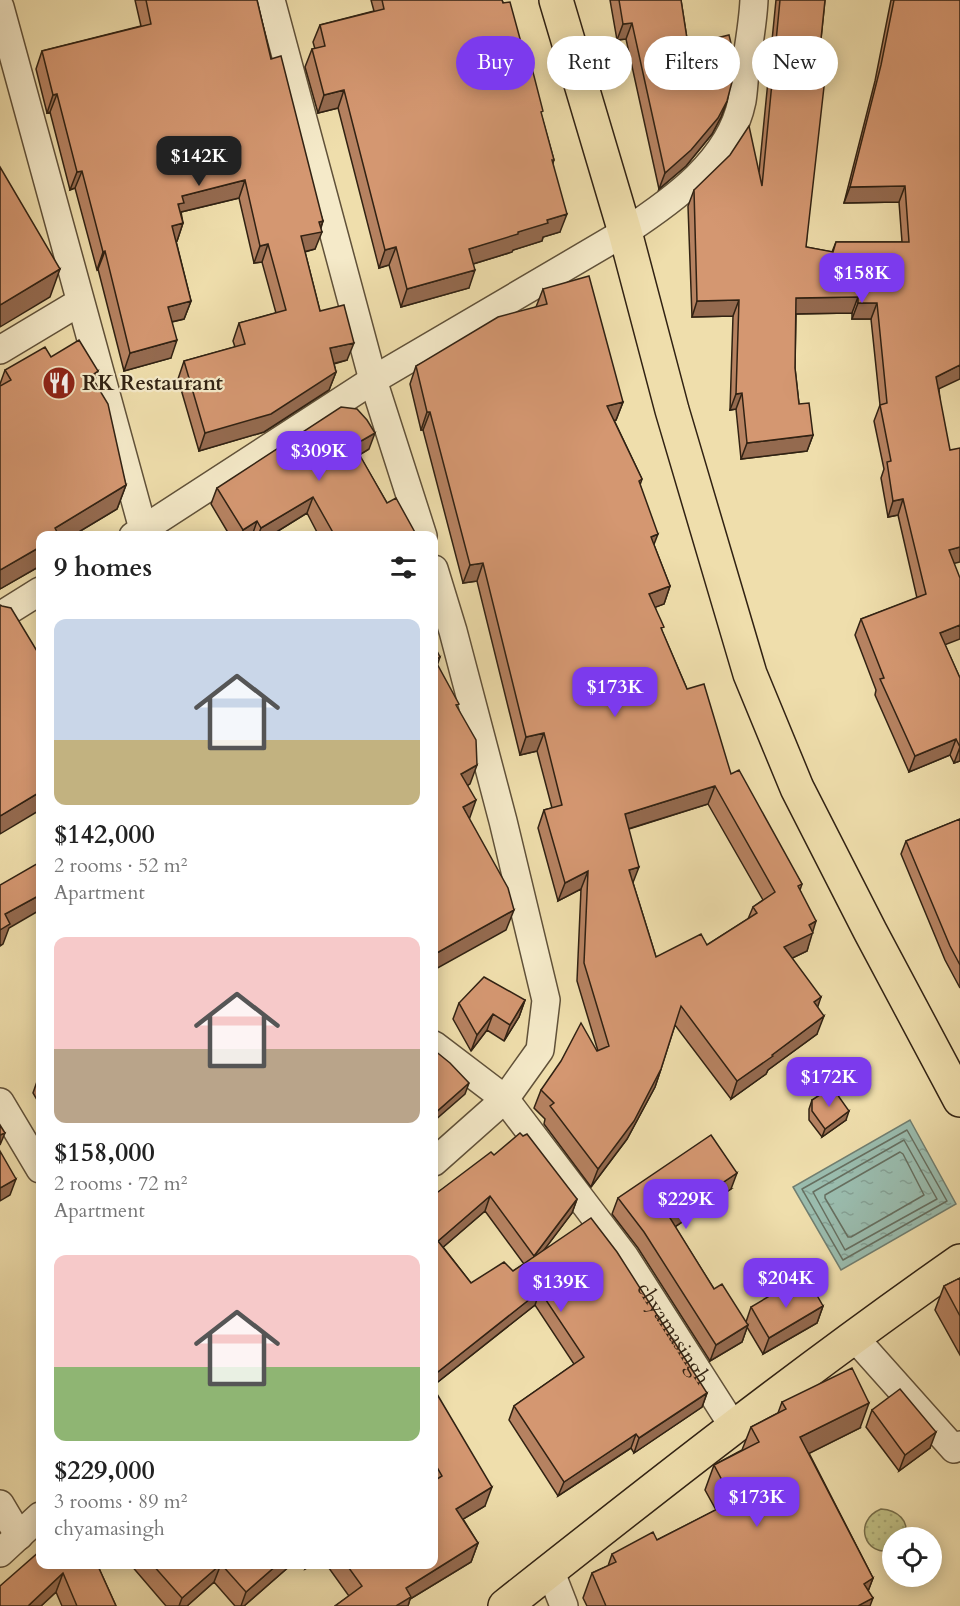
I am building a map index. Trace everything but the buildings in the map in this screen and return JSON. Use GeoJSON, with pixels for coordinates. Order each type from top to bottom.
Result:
{"type":"FeatureCollection","features":[{"type":"Feature","properties":{"kind":"main road"},"geometry":{"type":"LineString","coordinates":[[556,0],[625,232],[672,410],[750,674],[797,788],[960,1100]]}},
{"type":"Feature","properties":{"kind":"main road"},"geometry":{"type":"LineString","coordinates":[[505,1606],[733,1426],[853,1336],[960,1261]]}},
{"type":"Feature","properties":{"kind":"street"},"geometry":{"type":"LineString","coordinates":[[271,0],[374,380],[421,531]]}},
{"type":"Feature","properties":{"kind":"street"},"geometry":{"type":"LineString","coordinates":[[146,531],[374,380],[625,232],[664,206],[691,183],[714,157],[731,131],[741,102],[753,23],[754,0]]}},
{"type":"Feature","properties":{"kind":"street"},"geometry":{"type":"LineString","coordinates":[[0,7],[140,531]]}},
{"type":"Feature","properties":{"kind":"street"},"geometry":{"type":"LineString","coordinates":[[0,350],[80,302]]}},
{"type":"Feature","properties":{"kind":"street"},"geometry":{"type":"LineString","coordinates":[[438,582],[503,821],[546,1000],[540,1050],[505,1099],[438,1158]]}},
{"type":"Feature","properties":{"kind":"street"},"geometry":{"type":"LineString","coordinates":[[0,616],[36,594]]}},
{"type":"Feature","properties":{"kind":"street","name":"chyamasingh"},"geometry":{"type":"LineString","coordinates":[[438,1048],[505,1099],[625,1257],[733,1426]]}},
{"type":"Feature","properties":{"kind":"street"},"geometry":{"type":"LineString","coordinates":[[0,1102],[36,1162]]}},
{"type":"Feature","properties":{"kind":"street"},"geometry":{"type":"LineString","coordinates":[[853,1336],[958,1451]]}},
{"type":"Feature","properties":{"kind":"street"},"geometry":{"type":"LineString","coordinates":[[0,1504],[9,1544],[36,1520]]}},
{"type":"Feature","properties":{"kind":"street"},"geometry":{"type":"LineString","coordinates":[[550,1570],[564,1606]]}},
{"type":"Feature","properties":{"kind":"shaded area"},"geometry":{"type":"Polygon","coordinates":[[[881,1509],[887,1510],[901,1517],[906,1526],[882,1527],[882,1551],[869,1544],[866,1537],[865,1529],[872,1515],[881,1509]]]}},
{"type":"Feature","properties":{"kind":"water"},"geometry":{"type":"Polygon","coordinates":[[[910,1120],[956,1204],[841,1270],[793,1187],[910,1120]]]}},
{"type":"Feature","properties":{"kind":"place","name":"RK Restaurant"},"geometry":{"type":"Point","coordinates":[59,383]}}]}
